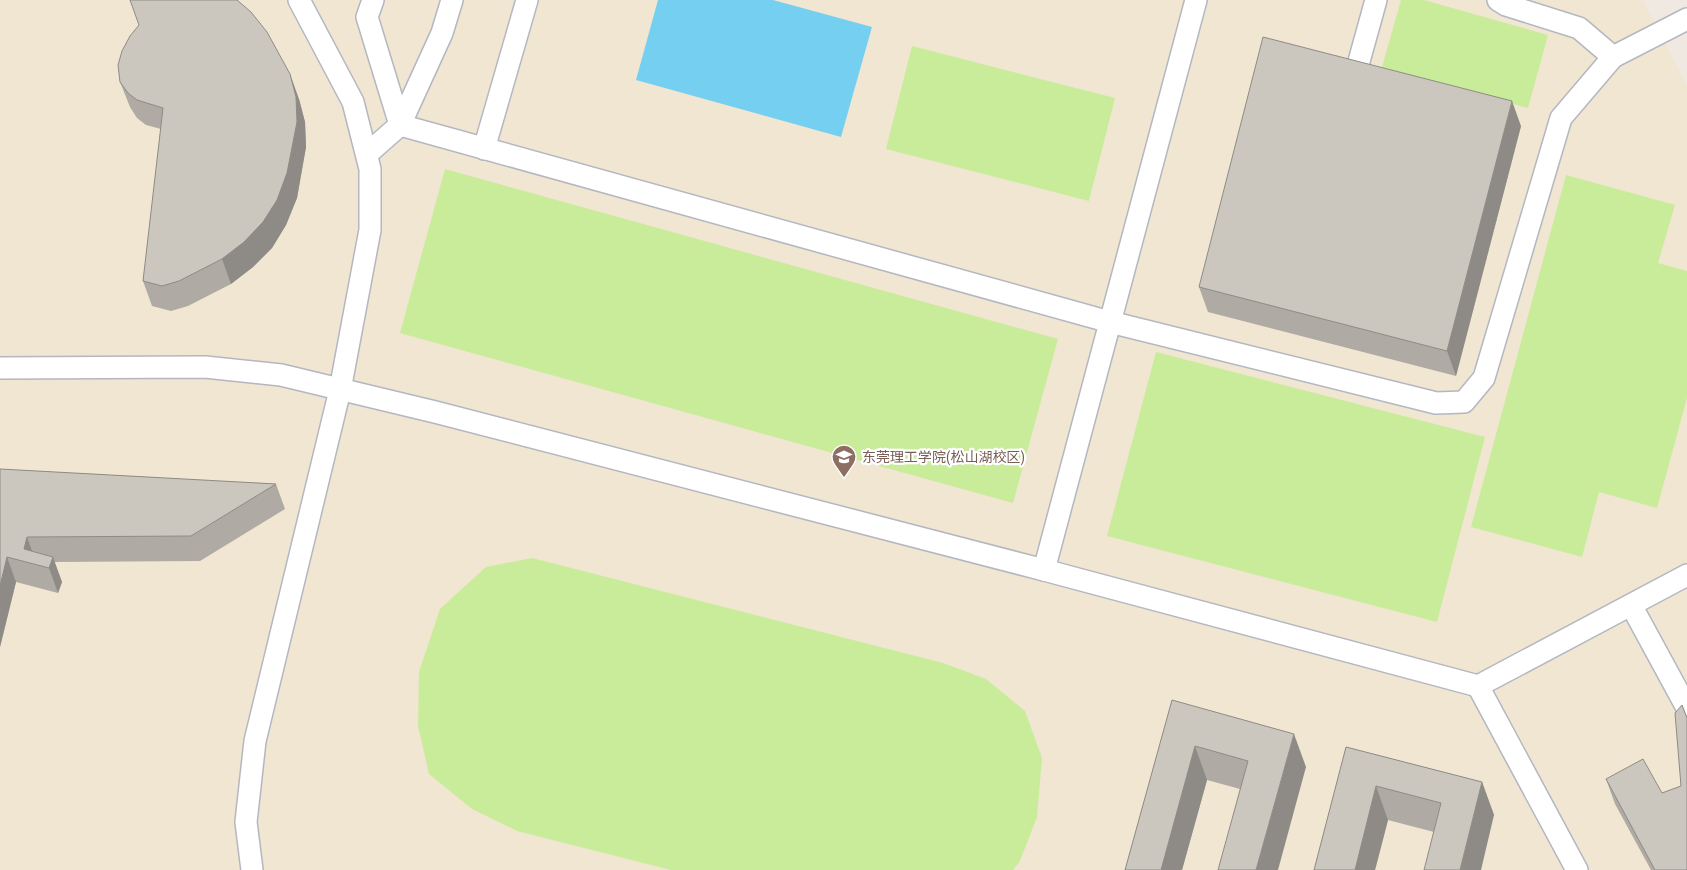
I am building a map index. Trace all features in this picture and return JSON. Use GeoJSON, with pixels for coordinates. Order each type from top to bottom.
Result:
{"type":"FeatureCollection","features":[{"type":"Feature","properties":{"kind":"street"},"geometry":{"type":"LineString","coordinates":[[252,870],[246,822],[255,741],[340,390],[370,230],[370,169],[353,102],[299,0]]}},
{"type":"Feature","properties":{"kind":"street"},"geometry":{"type":"LineString","coordinates":[[373,0],[367,17],[400,125]]}},
{"type":"Feature","properties":{"kind":"street"},"geometry":{"type":"LineString","coordinates":[[367,154],[400,125],[442,33],[452,0]]}},
{"type":"Feature","properties":{"kind":"street"},"geometry":{"type":"LineString","coordinates":[[484,148],[527,0]]}},
{"type":"Feature","properties":{"kind":"street"},"geometry":{"type":"LineString","coordinates":[[1044,570],[1196,0]]}},
{"type":"Feature","properties":{"kind":"street"},"geometry":{"type":"LineString","coordinates":[[1353,83],[1376,0]]}},
{"type":"Feature","properties":{"kind":"street"},"geometry":{"type":"LineString","coordinates":[[1498,0],[1506,5],[1579,28],[1613,57]]}},
{"type":"Feature","properties":{"kind":"street"},"geometry":{"type":"LineString","coordinates":[[400,125],[1110,322],[1436,403],[1464,402],[1484,378],[1561,118],[1613,57],[1687,20]]}},
{"type":"Feature","properties":{"kind":"street"},"geometry":{"type":"LineString","coordinates":[[0,368],[205,367],[281,376],[435,412],[1044,570],[1478,686],[1687,575]]}},
{"type":"Feature","properties":{"kind":"street"},"geometry":{"type":"LineString","coordinates":[[1631,605],[1687,708]]}},
{"type":"Feature","properties":{"kind":"street"},"geometry":{"type":"LineString","coordinates":[[1478,686],[1577,870]]}},
{"type":"Feature","properties":{"kind":"shaded area","name":"东莞理工学院(松山湖校区)"},"geometry":{"type":"Polygon","coordinates":[[[0,0],[1643,0],[1687,86],[1687,870],[0,870],[0,0]]]}},
{"type":"Feature","properties":{"kind":"green space"},"geometry":{"type":"Polygon","coordinates":[[[1401,0],[1424,0],[1548,35],[1528,108],[1382,67],[1401,0]]]}},
{"type":"Feature","properties":{"kind":"green space"},"geometry":{"type":"Polygon","coordinates":[[[912,46],[1115,98],[1089,201],[886,149],[912,46]]]}},
{"type":"Feature","properties":{"kind":"green space"},"geometry":{"type":"Polygon","coordinates":[[[445,169],[1058,339],[1013,503],[400,333],[445,169]]]}},
{"type":"Feature","properties":{"kind":"green space"},"geometry":{"type":"Polygon","coordinates":[[[1566,175],[1675,205],[1658,263],[1687,271],[1687,398],[1657,508],[1599,492],[1582,557],[1471,527],[1566,175]]]}},
{"type":"Feature","properties":{"kind":"green space"},"geometry":{"type":"Polygon","coordinates":[[[1156,352],[1485,437],[1437,622],[1107,536],[1156,352]]]}},
{"type":"Feature","properties":{"kind":"green space"},"geometry":{"type":"Polygon","coordinates":[[[532,558],[943,663],[986,679],[1025,711],[1042,758],[1037,817],[1020,861],[1013,870],[671,870],[517,831],[472,809],[429,774],[418,726],[419,672],[440,609],[486,567],[532,558]]]}},
{"type":"Feature","properties":{"kind":"water"},"geometry":{"type":"Polygon","coordinates":[[[658,0],[773,0],[872,27],[841,137],[636,80],[658,0]]]}},
{"type":"Feature","properties":{"kind":"building"},"geometry":{"type":"Polygon","coordinates":[[[130,0],[237,0],[251,12],[267,32],[290,74],[296,97],[297,122],[287,173],[277,200],[263,222],[244,242],[222,259],[179,281],[162,286],[143,281],[163,108],[137,100],[128,93],[120,82],[118,65],[122,51],[130,36],[139,25],[130,0]]]}},
{"type":"Feature","properties":{"kind":"building"},"geometry":{"type":"Polygon","coordinates":[[[1263,37],[1512,101],[1447,351],[1199,287],[1263,37]]]}},
{"type":"Feature","properties":{"kind":"building"},"geometry":{"type":"Polygon","coordinates":[[[0,469],[276,484],[191,536],[27,537],[24,549],[53,557],[49,568],[7,557],[0,586],[0,469]]]}},
{"type":"Feature","properties":{"kind":"building"},"geometry":{"type":"Polygon","coordinates":[[[1172,700],[1294,734],[1256,870],[1218,870],[1248,761],[1195,746],[1161,870],[1125,870],[1172,700]]]}},
{"type":"Feature","properties":{"kind":"building"},"geometry":{"type":"Polygon","coordinates":[[[1682,705],[1687,718],[1687,870],[1655,870],[1606,779],[1643,759],[1662,793],[1681,786],[1675,713],[1682,705]]]}},
{"type":"Feature","properties":{"kind":"building"},"geometry":{"type":"Polygon","coordinates":[[[1346,747],[1482,782],[1460,870],[1424,870],[1441,803],[1376,786],[1355,870],[1314,870],[1346,747]]]}},
{"type":"Feature","properties":{"kind":"place","name":"东莞理工学院(松山湖校区)"},"geometry":{"type":"Point","coordinates":[844,478]}}]}
